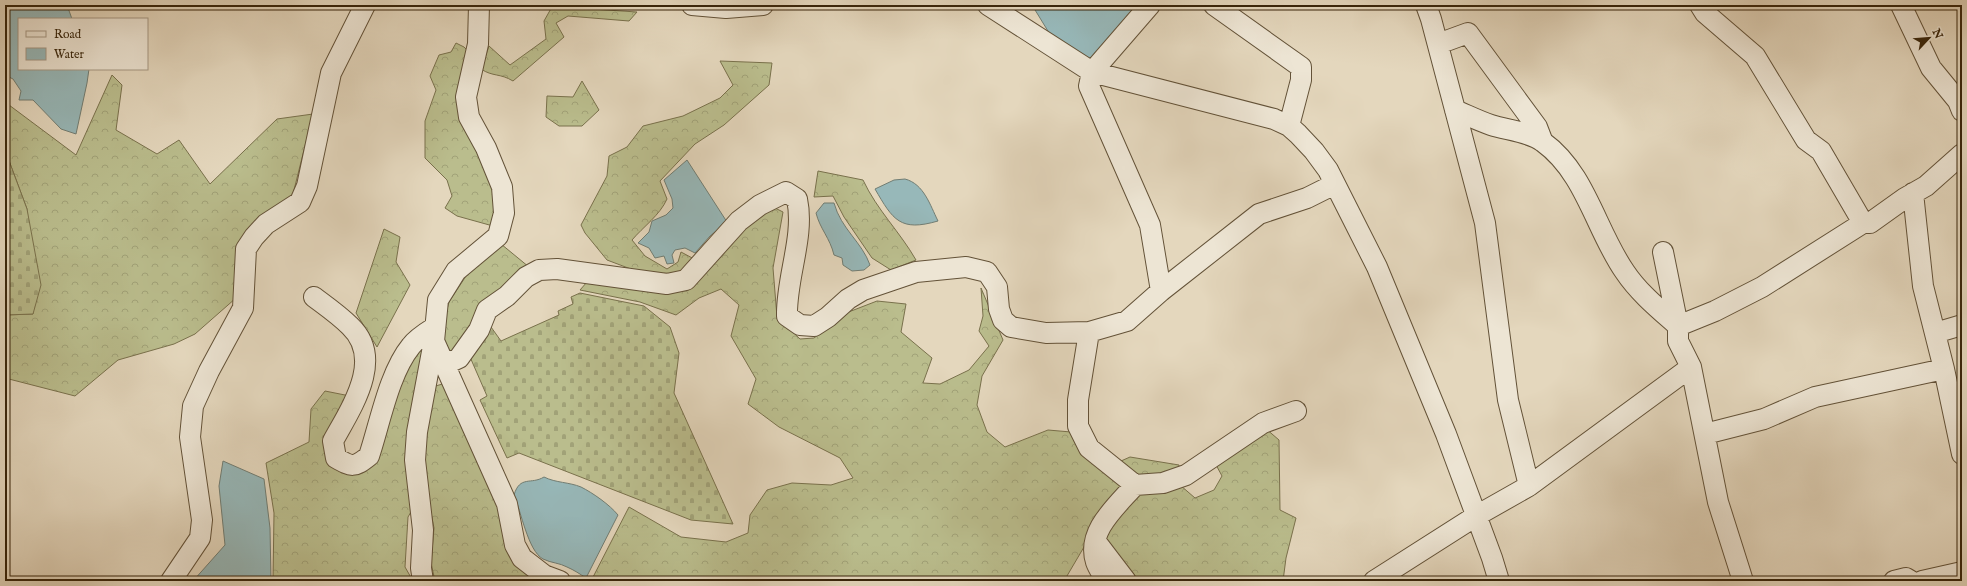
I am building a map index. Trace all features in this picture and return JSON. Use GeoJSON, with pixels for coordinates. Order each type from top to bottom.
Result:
{"type":"FeatureCollection","features":[{"type":"Feature","properties":{"kind":"street"},"geometry":{"type":"LineString","coordinates":[[171,581],[200,538],[202,520],[190,437],[193,406],[209,371],[243,308],[246,249],[254,237],[266,224],[300,202],[307,186],[331,73],[365,5]]}},
{"type":"Feature","properties":{"kind":"street"},"geometry":{"type":"LineString","coordinates":[[423,581],[421,568],[423,530],[415,460],[417,432],[435,334],[438,300],[456,271],[498,236],[504,213],[502,187],[486,148],[469,117],[466,96],[478,44],[480,5]]}},
{"type":"Feature","properties":{"kind":"street"},"geometry":{"type":"LineString","coordinates":[[692,5],[726,8],[763,5]]}},
{"type":"Feature","properties":{"kind":"street"},"geometry":{"type":"LineString","coordinates":[[988,5],[1092,72],[1274,119],[1289,126],[1314,151],[1328,170],[1377,267],[1446,434],[1499,581]]}},
{"type":"Feature","properties":{"kind":"street"},"geometry":{"type":"LineString","coordinates":[[1150,5],[1092,72],[1089,86],[1150,225],[1161,291]]}},
{"type":"Feature","properties":{"kind":"street"},"geometry":{"type":"LineString","coordinates":[[1214,5],[1301,67],[1301,80],[1289,126]]}},
{"type":"Feature","properties":{"kind":"street"},"geometry":{"type":"LineString","coordinates":[[1426,5],[1438,44],[1485,223],[1508,400],[1529,486]]}},
{"type":"Feature","properties":{"kind":"street"},"geometry":{"type":"LineString","coordinates":[[1700,5],[1705,13],[1756,56],[1806,140],[1821,151],[1863,223]]}},
{"type":"Feature","properties":{"kind":"street"},"geometry":{"type":"LineString","coordinates":[[1901,5],[1931,68],[1958,101],[1962,111]]}},
{"type":"Feature","properties":{"kind":"street"},"geometry":{"type":"LineString","coordinates":[[1438,44],[1468,33],[1537,127],[1542,140]]}},
{"type":"Feature","properties":{"kind":"street"},"geometry":{"type":"LineString","coordinates":[[1455,110],[1491,125],[1542,140],[1554,151],[1576,179],[1625,272],[1649,300],[1678,326]]}},
{"type":"Feature","properties":{"kind":"street"},"geometry":{"type":"LineString","coordinates":[[1678,326],[1715,311],[1762,287],[1863,223],[1870,224],[1913,193],[1926,186],[1962,154]]}},
{"type":"Feature","properties":{"kind":"street"},"geometry":{"type":"LineString","coordinates":[[444,365],[459,358],[479,330],[487,310],[507,296],[526,277],[539,270],[557,269],[667,284],[686,280],[739,221],[760,204],[786,192],[797,199],[800,216],[787,299],[787,316],[800,325],[814,326],[828,317],[848,298],[862,290],[916,272],[966,267],[987,272],[997,287],[1003,320],[1011,327],[1046,333],[1089,332],[1127,321],[1161,291],[1258,214],[1307,198],[1335,184]]}},
{"type":"Feature","properties":{"kind":"street"},"geometry":{"type":"LineString","coordinates":[[1913,193],[1923,286],[1944,369],[1962,454]]}},
{"type":"Feature","properties":{"kind":"street"},"geometry":{"type":"LineString","coordinates":[[1663,252],[1678,326],[1678,341],[1691,367],[1718,502],[1743,581]]}},
{"type":"Feature","properties":{"kind":"street"},"geometry":{"type":"LineString","coordinates":[[314,297],[351,327],[360,341],[365,357],[364,377],[357,399],[333,441],[336,458],[349,465],[358,465],[369,456],[396,371],[411,346],[424,334],[435,334]]}},
{"type":"Feature","properties":{"kind":"street"},"geometry":{"type":"LineString","coordinates":[[1935,333],[1962,325]]}},
{"type":"Feature","properties":{"kind":"street"},"geometry":{"type":"LineString","coordinates":[[1089,332],[1078,400],[1078,426],[1089,448],[1135,485]]}},
{"type":"Feature","properties":{"kind":"street"},"geometry":{"type":"LineString","coordinates":[[435,334],[444,365],[507,504],[515,545],[522,558],[544,575],[560,581]]}},
{"type":"Feature","properties":{"kind":"street"},"geometry":{"type":"LineString","coordinates":[[1374,581],[1476,516],[1529,486],[1691,367]]}},
{"type":"Feature","properties":{"kind":"street"},"geometry":{"type":"LineString","coordinates":[[1705,434],[1764,419],[1815,397],[1944,369]]}},
{"type":"Feature","properties":{"kind":"street"},"geometry":{"type":"LineString","coordinates":[[1106,581],[1096,562],[1094,539],[1105,519],[1135,485],[1163,482],[1186,475],[1263,423],[1296,411]]}},
{"type":"Feature","properties":{"kind":"street"},"geometry":{"type":"LineString","coordinates":[[1094,539],[1126,581]]}},
{"type":"Feature","properties":{"kind":"street"},"geometry":{"type":"LineString","coordinates":[[1922,581],[1962,572]]}},
{"type":"Feature","properties":{"kind":"street"},"geometry":{"type":"LineString","coordinates":[[1894,581],[1906,578],[1911,581]]}},
{"type":"Feature","properties":{"kind":"green space"},"geometry":{"type":"Polygon","coordinates":[[[553,5],[571,5],[576,8],[637,12],[629,21],[568,16],[556,23],[564,37],[513,81],[481,69],[489,46],[510,65],[546,39],[544,21],[553,5]]]}},
{"type":"Feature","properties":{"kind":"green space"},"geometry":{"type":"Polygon","coordinates":[[[456,43],[464,47],[470,53],[462,96],[497,185],[493,226],[457,216],[445,208],[452,196],[447,180],[425,158],[425,121],[436,90],[430,76],[439,55],[451,52],[456,43]]]}},
{"type":"Feature","properties":{"kind":"green space"},"geometry":{"type":"Polygon","coordinates":[[[720,61],[772,63],[769,85],[724,125],[695,144],[660,181],[667,199],[656,216],[632,240],[645,256],[667,269],[678,262],[681,252],[696,260],[679,276],[644,274],[607,260],[585,233],[581,225],[607,176],[609,156],[627,147],[643,126],[683,116],[720,98],[733,85],[720,61]]]}},
{"type":"Feature","properties":{"kind":"green space"},"geometry":{"type":"Polygon","coordinates":[[[112,75],[122,85],[116,130],[157,154],[179,140],[210,184],[277,119],[313,114],[292,198],[264,217],[236,298],[195,334],[174,344],[118,360],[75,396],[5,378],[5,315],[33,314],[27,209],[5,150],[5,102],[76,155],[112,75]]]}},
{"type":"Feature","properties":{"kind":"green space"},"geometry":{"type":"Polygon","coordinates":[[[582,81],[599,110],[582,126],[559,126],[546,117],[547,96],[573,97],[582,81]]]}},
{"type":"Feature","properties":{"kind":"green space"},"geometry":{"type":"Polygon","coordinates":[[[5,150],[27,209],[41,285],[33,314],[5,315],[5,150]]]}},
{"type":"Feature","properties":{"kind":"green space"},"geometry":{"type":"Polygon","coordinates":[[[818,171],[863,180],[875,201],[916,260],[891,270],[872,258],[844,217],[833,196],[814,197],[818,171]]]}},
{"type":"Feature","properties":{"kind":"green space"},"geometry":{"type":"Polygon","coordinates":[[[771,206],[783,212],[773,268],[777,317],[800,339],[814,338],[846,313],[877,301],[906,304],[901,332],[932,358],[923,383],[940,384],[969,370],[989,346],[979,331],[983,316],[981,288],[1003,340],[982,376],[977,405],[987,432],[1005,447],[1048,430],[1071,432],[1103,469],[1130,457],[1179,465],[1180,485],[1195,498],[1214,490],[1222,476],[1215,463],[1265,428],[1279,440],[1280,510],[1296,518],[1286,558],[1283,581],[1136,581],[1094,524],[1084,547],[1064,581],[591,581],[629,507],[681,537],[726,542],[748,533],[750,515],[767,490],[792,483],[831,485],[853,478],[840,458],[779,427],[748,404],[756,379],[731,336],[739,305],[721,289],[699,298],[676,315],[640,302],[580,290],[587,282],[662,291],[771,206]]]}},
{"type":"Feature","properties":{"kind":"green space"},"geometry":{"type":"Polygon","coordinates":[[[384,229],[400,237],[396,262],[410,285],[377,347],[356,313],[384,229]]]}},
{"type":"Feature","properties":{"kind":"green space"},"geometry":{"type":"Polygon","coordinates":[[[501,244],[529,267],[469,332],[451,356],[441,332],[449,302],[466,276],[501,244]]]}},
{"type":"Feature","properties":{"kind":"green space"},"geometry":{"type":"Polygon","coordinates":[[[580,293],[644,306],[670,327],[679,353],[674,393],[733,524],[691,520],[519,453],[507,458],[480,400],[487,396],[470,357],[491,327],[501,341],[559,315],[558,311],[573,304],[571,297],[580,293]]]}},
{"type":"Feature","properties":{"kind":"green space"},"geometry":{"type":"Polygon","coordinates":[[[428,338],[415,505],[408,517],[405,567],[413,581],[273,581],[274,513],[266,463],[309,442],[311,409],[325,391],[350,396],[330,433],[356,472],[400,376],[428,338]]]}},
{"type":"Feature","properties":{"kind":"green space"},"geometry":{"type":"Polygon","coordinates":[[[446,383],[501,504],[544,581],[435,581],[431,563],[434,528],[421,462],[432,387],[446,383]]]}},
{"type":"Feature","properties":{"kind":"water"},"geometry":{"type":"Polygon","coordinates":[[[67,5],[72,18],[18,18],[18,70],[89,70],[76,134],[61,129],[33,100],[19,100],[21,91],[13,79],[5,75],[5,7],[67,5]]]}},
{"type":"Feature","properties":{"kind":"water"},"geometry":{"type":"Polygon","coordinates":[[[1032,5],[1144,5],[1092,60],[1051,36],[1032,5]]]}},
{"type":"Feature","properties":{"kind":"water"},"geometry":{"type":"Polygon","coordinates":[[[687,160],[727,222],[710,236],[695,253],[685,248],[675,250],[672,255],[674,263],[667,264],[664,256],[655,258],[649,248],[638,243],[649,232],[652,221],[666,215],[673,208],[672,199],[664,180],[687,160]]]}},
{"type":"Feature","properties":{"kind":"water"},"geometry":{"type":"Polygon","coordinates":[[[905,179],[917,185],[922,190],[938,221],[915,225],[906,224],[899,221],[887,209],[875,189],[894,180],[905,179]]]}},
{"type":"Feature","properties":{"kind":"water"},"geometry":{"type":"Polygon","coordinates":[[[824,203],[834,203],[841,220],[862,249],[870,265],[864,270],[852,271],[843,265],[842,258],[834,255],[816,213],[824,203]]]}},
{"type":"Feature","properties":{"kind":"water"},"geometry":{"type":"Polygon","coordinates":[[[223,461],[264,479],[270,528],[271,581],[193,581],[225,545],[219,486],[223,461]]]}},
{"type":"Feature","properties":{"kind":"water"},"geometry":{"type":"Polygon","coordinates":[[[544,477],[572,484],[591,492],[611,507],[618,515],[586,578],[564,566],[543,559],[533,548],[529,539],[514,495],[519,485],[544,477]]]}}]}
